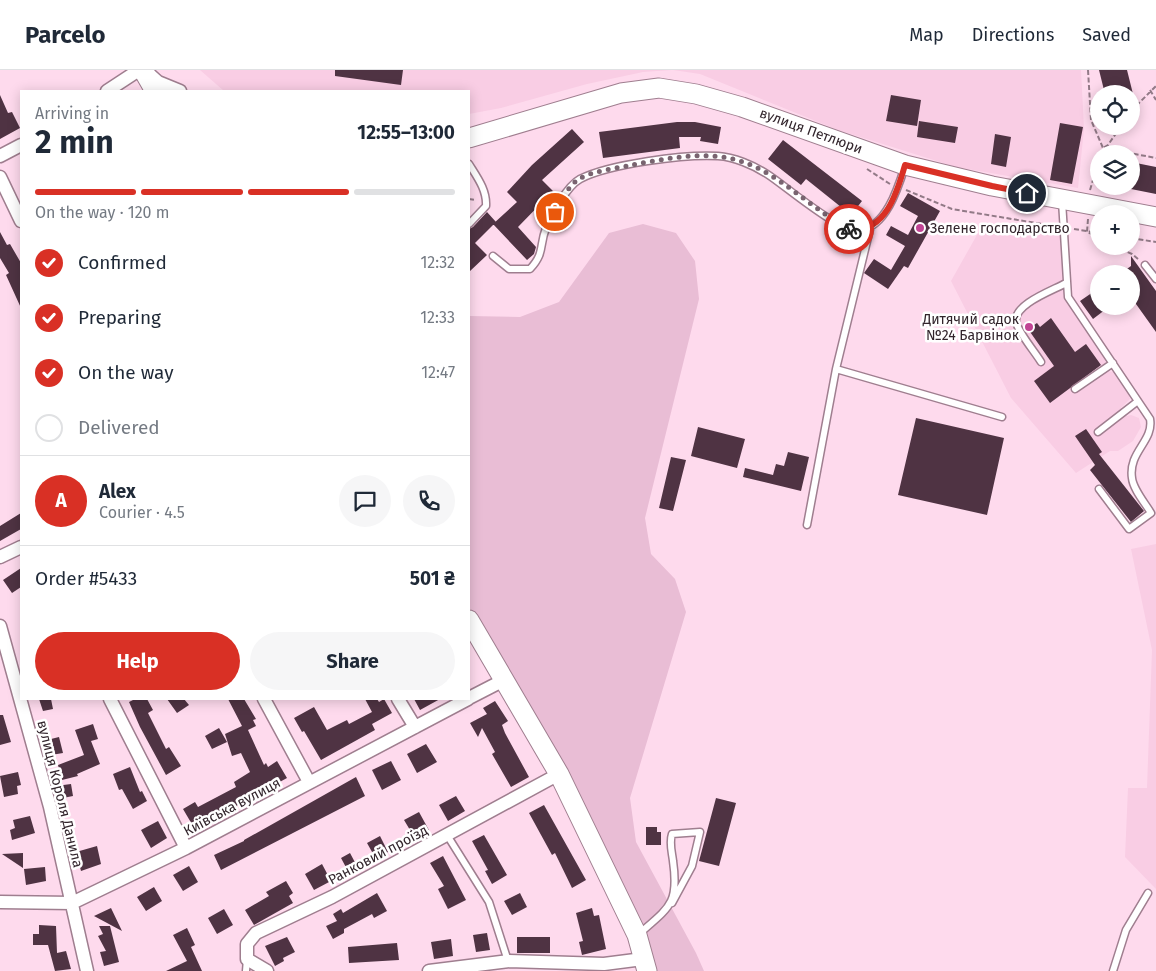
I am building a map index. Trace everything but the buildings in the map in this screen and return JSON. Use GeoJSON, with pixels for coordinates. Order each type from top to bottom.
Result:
{"type":"FeatureCollection","features":[{"type":"Feature","properties":{"kind":"main road"},"geometry":{"type":"LineString","coordinates":[[143,70],[154,90]]}},
{"type":"Feature","properties":{"kind":"main road","name":"вулиця Петлюри"},"geometry":{"type":"LineString","coordinates":[[470,138],[621,93],[659,88],[696,94],[742,107],[905,165],[992,186],[1156,217]]}},
{"type":"Feature","properties":{"kind":"main road"},"geometry":{"type":"LineString","coordinates":[[470,622],[559,774],[637,936],[645,965]]}},
{"type":"Feature","properties":{"kind":"street"},"geometry":{"type":"LineString","coordinates":[[109,90],[139,70]]}},
{"type":"Feature","properties":{"kind":"street"},"geometry":{"type":"LineString","coordinates":[[143,70],[158,82],[178,90]]}},
{"type":"Feature","properties":{"kind":"street"},"geometry":{"type":"LineString","coordinates":[[0,156],[20,145]]}},
{"type":"Feature","properties":{"kind":"street"},"geometry":{"type":"LineString","coordinates":[[0,177],[20,219]]}},
{"type":"Feature","properties":{"kind":"street"},"geometry":{"type":"LineString","coordinates":[[0,557],[20,547]]}},
{"type":"Feature","properties":{"kind":"street","name":"вулиця Короля Данила"},"geometry":{"type":"LineString","coordinates":[[0,626],[20,698]]}},
{"type":"Feature","properties":{"kind":"street","name":"Київська вулиця"},"geometry":{"type":"LineString","coordinates":[[470,697],[504,680]]}},
{"type":"Feature","properties":{"kind":"street","name":"вулиця Короля Данила"},"geometry":{"type":"LineString","coordinates":[[20,700],[50,807],[87,971]]}},
{"type":"Feature","properties":{"kind":"street"},"geometry":{"type":"LineString","coordinates":[[111,700],[186,848]]}},
{"type":"Feature","properties":{"kind":"street"},"geometry":{"type":"LineString","coordinates":[[265,700],[309,782]]}},
{"type":"Feature","properties":{"kind":"street"},"geometry":{"type":"LineString","coordinates":[[399,700],[415,727]]}},
{"type":"Feature","properties":{"kind":"street","name":"Київська вулиця"},"geometry":{"type":"LineString","coordinates":[[0,902],[72,903],[186,848],[464,700]]}},
{"type":"Feature","properties":{"kind":"street","name":"Ранковий проїзд"},"geometry":{"type":"LineString","coordinates":[[268,971],[247,965],[247,944],[256,933],[332,897],[559,774]]}},
{"type":"Feature","properties":{"kind":"street"},"geometry":{"type":"LineString","coordinates":[[428,971],[508,961],[645,965]]}},
{"type":"Feature","properties":{"kind":"lane"},"geometry":{"type":"LineString","coordinates":[[493,256],[509,269],[530,269],[540,259],[546,229],[564,196],[579,180],[606,170],[671,158],[718,156],[743,162],[766,173],[829,218],[849,229],[861,230],[881,220],[898,187],[905,165]]}},
{"type":"Feature","properties":{"kind":"lane"},"geometry":{"type":"LineString","coordinates":[[470,166],[482,185],[486,206],[470,223]]}},
{"type":"Feature","properties":{"kind":"lane"},"geometry":{"type":"LineString","coordinates":[[1062,199],[1068,272],[1066,283],[1068,297],[1150,419],[1151,426],[1150,433],[1136,452],[1133,460],[1132,480],[1151,513],[1129,529],[1099,489]]}},
{"type":"Feature","properties":{"kind":"lane"},"geometry":{"type":"LineString","coordinates":[[807,525],[836,369],[871,225]]}},
{"type":"Feature","properties":{"kind":"lane"},"geometry":{"type":"LineString","coordinates":[[1145,265],[1156,280]]}},
{"type":"Feature","properties":{"kind":"lane"},"geometry":{"type":"LineString","coordinates":[[1041,362],[1016,323],[1016,315],[1023,306],[1050,289],[1066,283]]}},
{"type":"Feature","properties":{"kind":"lane"},"geometry":{"type":"LineString","coordinates":[[1075,389],[1113,364]]}},
{"type":"Feature","properties":{"kind":"lane"},"geometry":{"type":"LineString","coordinates":[[836,369],[1002,416]]}},
{"type":"Feature","properties":{"kind":"lane"},"geometry":{"type":"LineString","coordinates":[[1098,432],[1138,401]]}},
{"type":"Feature","properties":{"kind":"lane"},"geometry":{"type":"LineString","coordinates":[[637,936],[672,903],[692,866],[700,832],[672,834],[670,841],[676,879],[672,903]]}},
{"type":"Feature","properties":{"kind":"lane"},"geometry":{"type":"LineString","coordinates":[[447,835],[489,902],[508,961]]}},
{"type":"Feature","properties":{"kind":"lane"},"geometry":{"type":"LineString","coordinates":[[1113,971],[1126,930],[1148,893]]}},
{"type":"Feature","properties":{"kind":"path"},"geometry":{"type":"LineString","coordinates":[[1088,70],[1091,120],[1102,145]]}},
{"type":"Feature","properties":{"kind":"path"},"geometry":{"type":"LineString","coordinates":[[1140,102],[1156,86]]}},
{"type":"Feature","properties":{"kind":"path"},"geometry":{"type":"LineString","coordinates":[[1150,90],[1156,100]]}},
{"type":"Feature","properties":{"kind":"path"},"geometry":{"type":"LineString","coordinates":[[1140,155],[1156,158]]}},
{"type":"Feature","properties":{"kind":"path"},"geometry":{"type":"LineString","coordinates":[[864,166],[888,183],[952,209],[1090,232]]}},
{"type":"Feature","properties":{"kind":"path"},"geometry":{"type":"LineString","coordinates":[[1140,239],[1156,242]]}},
{"type":"Feature","properties":{"kind":"path"},"geometry":{"type":"LineString","coordinates":[[1133,255],[1145,265]]}},
{"type":"Feature","properties":{"kind":"shaded area"},"geometry":{"type":"Polygon","coordinates":[[[200,70],[672,70],[643,72],[587,84],[501,108],[470,114],[470,90],[223,90],[200,70]]]}},
{"type":"Feature","properties":{"kind":"shaded area"},"geometry":{"type":"Polygon","coordinates":[[[673,70],[1081,70],[1084,129],[1078,188],[956,167],[838,130],[700,74],[673,70]]]}},
{"type":"Feature","properties":{"kind":"shaded area"},"geometry":{"type":"Polygon","coordinates":[[[643,224],[676,233],[695,261],[699,299],[645,518],[651,554],[675,579],[686,612],[630,798],[636,842],[704,971],[656,971],[565,771],[470,609],[470,316],[520,317],[559,302],[609,233],[643,224]]]}},
{"type":"Feature","properties":{"kind":"shaded area","name":"Дитячий садок №24 Барвінок"},"geometry":{"type":"Polygon","coordinates":[[[982,226],[1060,236],[1064,266],[1062,286],[1064,298],[1104,355],[1106,364],[1104,367],[1107,371],[1114,372],[1129,393],[1130,399],[1121,408],[1124,413],[1127,416],[1131,415],[1139,418],[1141,427],[1133,441],[1118,451],[1110,451],[1076,473],[1011,398],[951,281],[982,226]]]}},
{"type":"Feature","properties":{"kind":"shaded area"},"geometry":{"type":"Polygon","coordinates":[[[1156,544],[1156,889],[1125,857],[1128,788],[1147,788],[1152,650],[1131,549],[1156,544]]]}},
{"type":"Feature","properties":{"kind":"way so far"},"geometry":{"type":"LineString","coordinates":[[555,212],[564,196],[579,180],[606,170],[671,158],[718,156],[743,162],[766,173],[829,218],[849,229]]}},
{"type":"Feature","properties":{"kind":"place","name":"Зелене господарство"},"geometry":{"type":"Point","coordinates":[920,228]}},
{"type":"Feature","properties":{"kind":"place","name":"Дитячий садок №24 Барвінок"},"geometry":{"type":"Point","coordinates":[1029,327]}},
{"type":"Feature","properties":{"kind":"route"},"geometry":{"type":"LineString","coordinates":[[849,229],[861,230],[881,220],[898,187],[905,165],[1027,193]]}}]}
